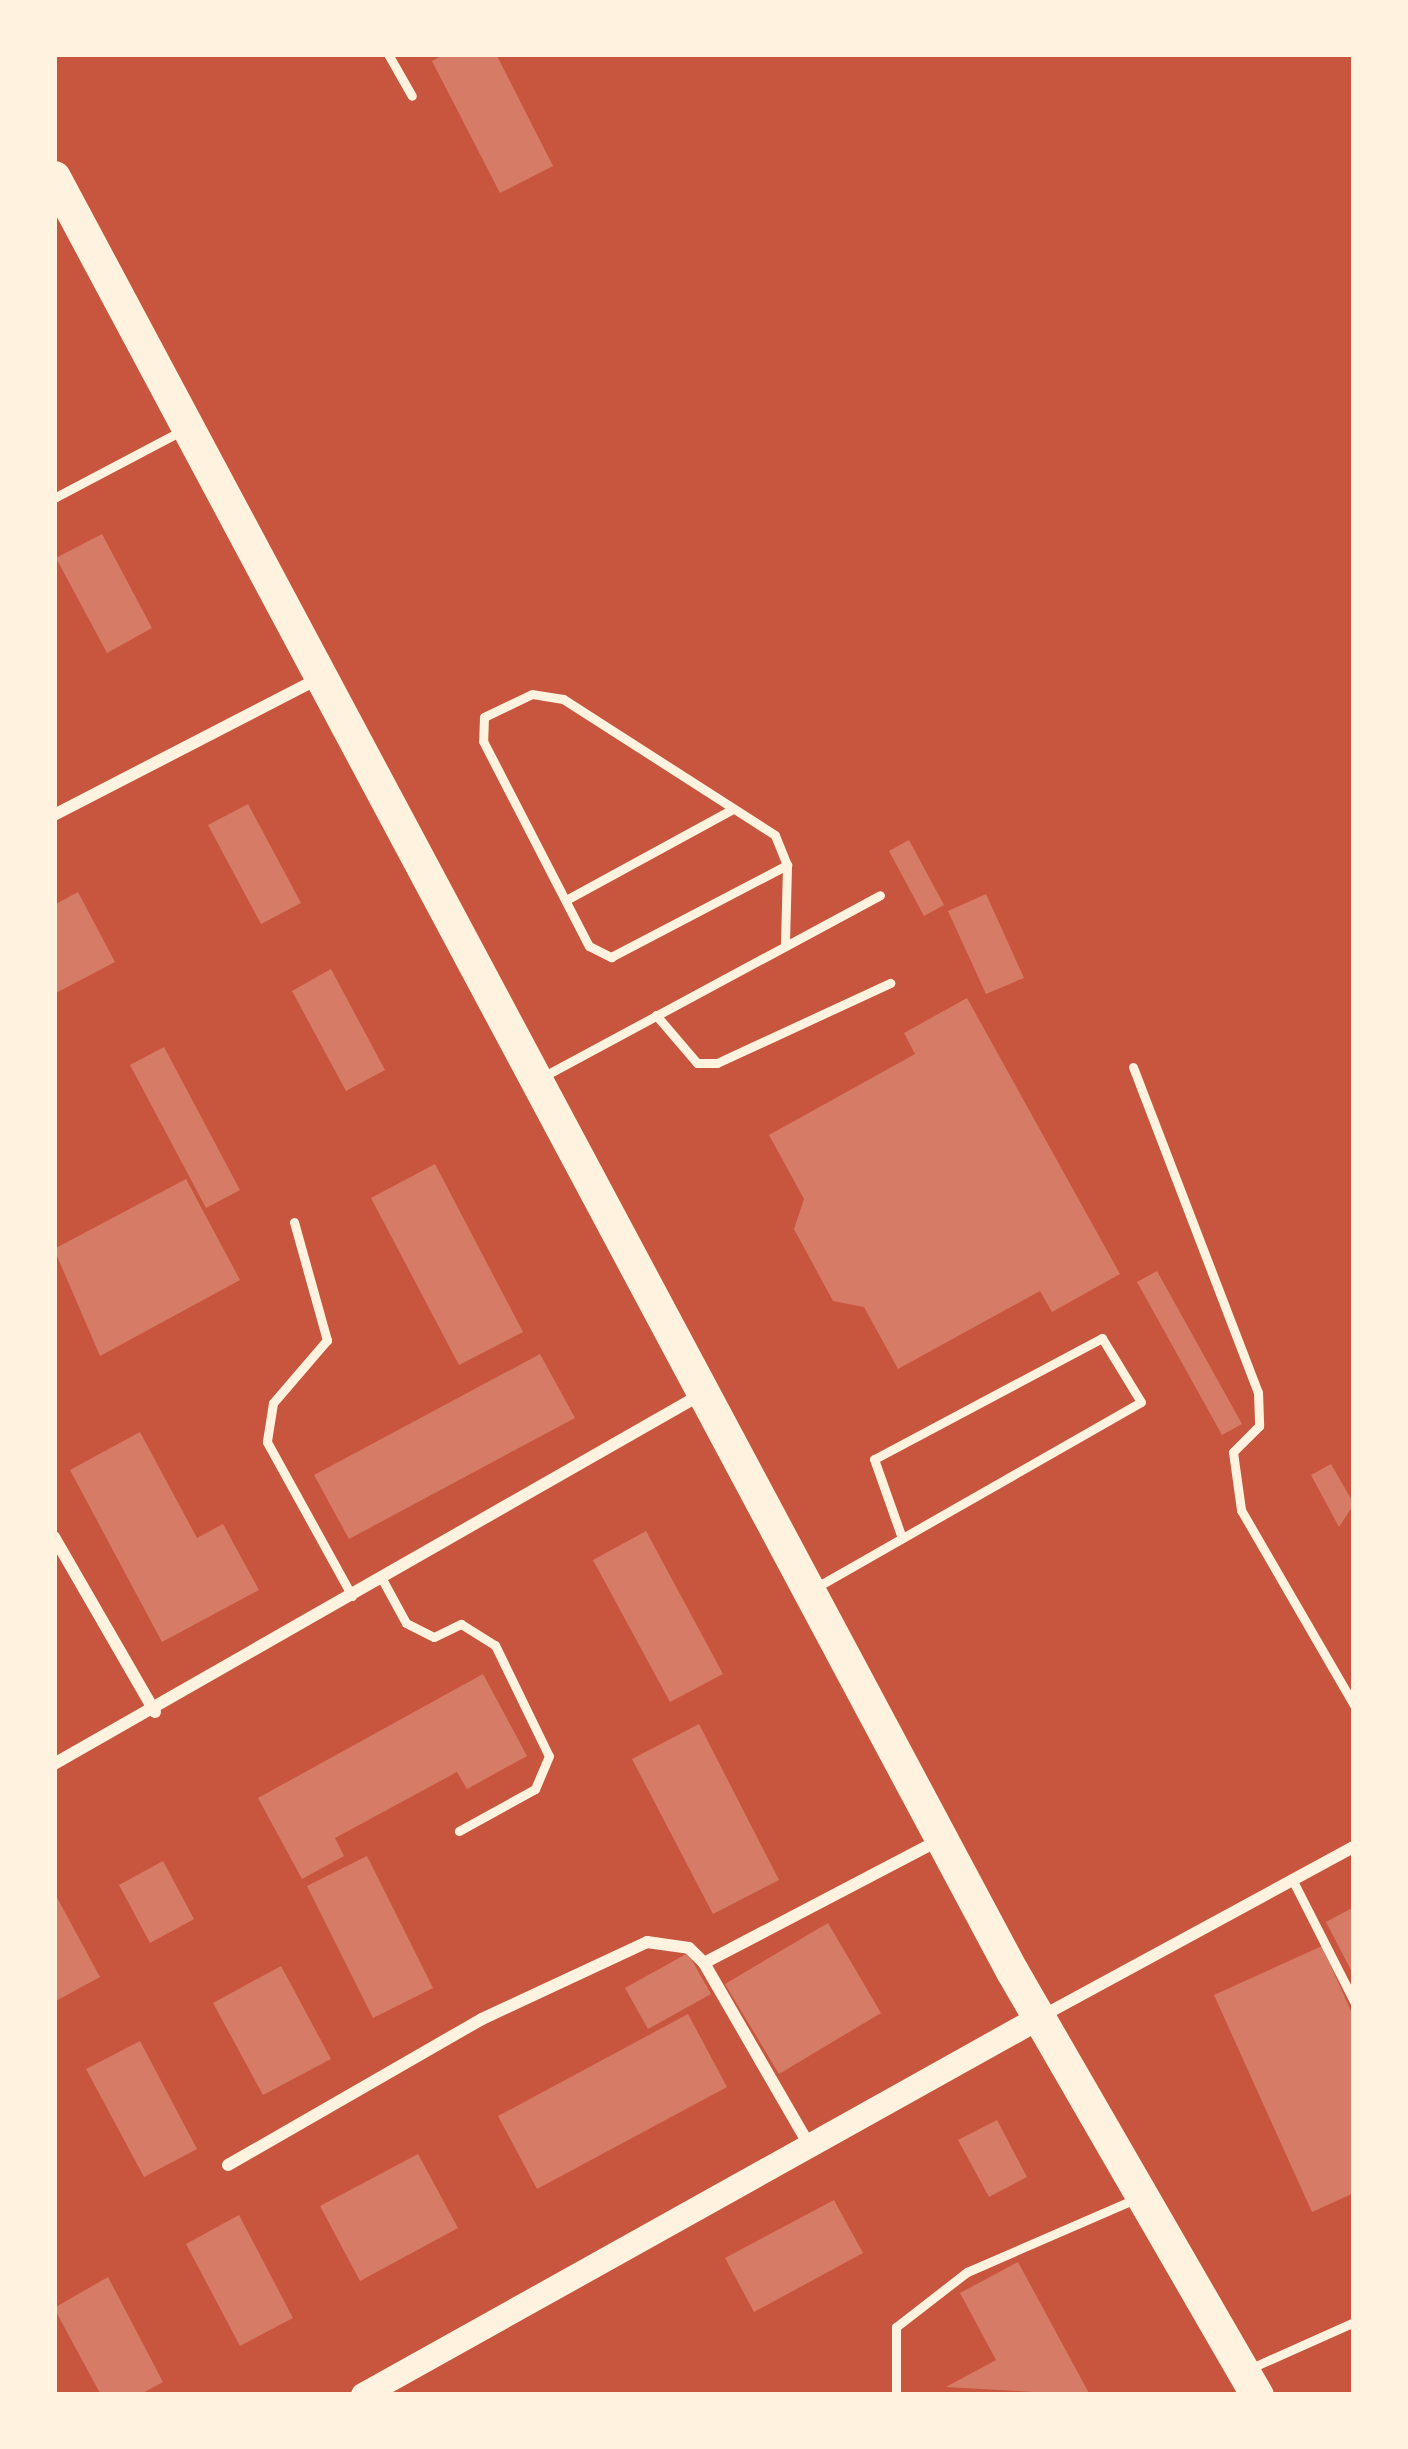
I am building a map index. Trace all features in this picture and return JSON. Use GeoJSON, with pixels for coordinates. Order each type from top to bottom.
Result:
{"type":"FeatureCollection","features":[{"type":"Feature","properties":{"kind":"highway"},"geometry":{"type":"LineString","coordinates":[[54,177],[941,1839],[1251,2383]]}},
{"type":"Feature","properties":{"kind":"highway"},"geometry":{"type":"LineString","coordinates":[[189,427],[228,474],[822,1584],[1044,2014]]}},
{"type":"Feature","properties":{"kind":"main road"},"geometry":{"type":"LineString","coordinates":[[363,2395],[1044,2014]]}},
{"type":"Feature","properties":{"kind":"street"},"geometry":{"type":"LineString","coordinates":[[54,815],[318,678]]}},
{"type":"Feature","properties":{"kind":"street"},"geometry":{"type":"LineString","coordinates":[[54,1764],[155,1712],[701,1395]]}},
{"type":"Feature","properties":{"kind":"street"},"geometry":{"type":"LineString","coordinates":[[54,1537],[155,1712]]}},
{"type":"Feature","properties":{"kind":"street"},"geometry":{"type":"LineString","coordinates":[[704,1963],[941,1839]]}},
{"type":"Feature","properties":{"kind":"street"},"geometry":{"type":"LineString","coordinates":[[1044,2014],[1354,1847]]}},
{"type":"Feature","properties":{"kind":"street"},"geometry":{"type":"LineString","coordinates":[[228,2165],[482,2019],[647,1942],[689,1948],[704,1963],[810,2146]]}},
{"type":"Feature","properties":{"kind":"lane"},"geometry":{"type":"LineString","coordinates":[[388,54],[412,96]]}},
{"type":"Feature","properties":{"kind":"lane"},"geometry":{"type":"LineString","coordinates":[[54,498],[189,427]]}},
{"type":"Feature","properties":{"kind":"lane"},"geometry":{"type":"LineString","coordinates":[[784,943],[787,865],[775,835],[563,699],[532,694],[484,717],[483,741],[589,946],[611,957],[787,865]]}},
{"type":"Feature","properties":{"kind":"lane"},"geometry":{"type":"LineString","coordinates":[[566,901],[734,809]]}},
{"type":"Feature","properties":{"kind":"lane"},"geometry":{"type":"LineString","coordinates":[[548,1074],[880,895]]}},
{"type":"Feature","properties":{"kind":"lane"},"geometry":{"type":"LineString","coordinates":[[656,1015],[697,1064],[717,1063],[890,983]]}},
{"type":"Feature","properties":{"kind":"lane"},"geometry":{"type":"LineString","coordinates":[[1133,1067],[1258,1392],[1259,1426],[1233,1452],[1241,1510],[1354,1705]]}},
{"type":"Feature","properties":{"kind":"lane"},"geometry":{"type":"LineString","coordinates":[[294,1222],[327,1340],[272,1403],[267,1442],[352,1596]]}},
{"type":"Feature","properties":{"kind":"lane"},"geometry":{"type":"LineString","coordinates":[[822,1584],[1141,1402],[1102,1338],[874,1459],[902,1538]]}},
{"type":"Feature","properties":{"kind":"lane"},"geometry":{"type":"LineString","coordinates":[[382,1579],[406,1623],[434,1637],[461,1624],[495,1645],[549,1756],[535,1790],[459,1831]]}},
{"type":"Feature","properties":{"kind":"lane"},"geometry":{"type":"LineString","coordinates":[[1293,1881],[1354,2001]]}},
{"type":"Feature","properties":{"kind":"lane"},"geometry":{"type":"LineString","coordinates":[[896,2395],[896,2326],[967,2272],[1145,2194]]}},
{"type":"Feature","properties":{"kind":"lane"},"geometry":{"type":"LineString","coordinates":[[1251,2383],[1354,2322]]}},
{"type":"Feature","properties":{"kind":"building"},"geometry":{"type":"Polygon","coordinates":[[[445,54],[496,54],[553,166],[500,193],[432,61],[445,54]]]}},
{"type":"Feature","properties":{"kind":"building"},"geometry":{"type":"Polygon","coordinates":[[[102,534],[152,628],[107,653],[56,558],[102,534]]]}},
{"type":"Feature","properties":{"kind":"building"},"geometry":{"type":"Polygon","coordinates":[[[248,804],[301,903],[261,924],[208,825],[248,804]]]}},
{"type":"Feature","properties":{"kind":"building"},"geometry":{"type":"Polygon","coordinates":[[[909,840],[944,905],[924,916],[889,851],[909,840]]]}},
{"type":"Feature","properties":{"kind":"building"},"geometry":{"type":"Polygon","coordinates":[[[78,892],[115,962],[54,994],[54,905],[78,892]]]}},
{"type":"Feature","properties":{"kind":"building"},"geometry":{"type":"Polygon","coordinates":[[[986,894],[1024,978],[986,994],[948,911],[986,894]]]}},
{"type":"Feature","properties":{"kind":"building"},"geometry":{"type":"Polygon","coordinates":[[[331,969],[385,1070],[346,1091],[292,991],[331,969]]]}},
{"type":"Feature","properties":{"kind":"building"},"geometry":{"type":"Polygon","coordinates":[[[967,998],[1120,1274],[1052,1312],[1040,1291],[898,1369],[864,1307],[833,1301],[794,1229],[804,1199],[769,1135],[915,1054],[904,1033],[967,998]]]}},
{"type":"Feature","properties":{"kind":"building"},"geometry":{"type":"Polygon","coordinates":[[[164,1047],[240,1190],[206,1208],[130,1065],[164,1047]]]}},
{"type":"Feature","properties":{"kind":"building"},"geometry":{"type":"Polygon","coordinates":[[[435,1164],[523,1332],[459,1365],[371,1198],[435,1164]]]}},
{"type":"Feature","properties":{"kind":"building"},"geometry":{"type":"Polygon","coordinates":[[[186,1179],[240,1280],[100,1356],[54,1249],[186,1179]]]}},
{"type":"Feature","properties":{"kind":"building"},"geometry":{"type":"Polygon","coordinates":[[[1157,1271],[1242,1424],[1222,1435],[1137,1282],[1157,1271]]]}},
{"type":"Feature","properties":{"kind":"building"},"geometry":{"type":"Polygon","coordinates":[[[540,1354],[575,1418],[349,1539],[314,1475],[540,1354]]]}},
{"type":"Feature","properties":{"kind":"building"},"geometry":{"type":"Polygon","coordinates":[[[140,1432],[197,1538],[223,1524],[259,1590],[162,1642],[70,1470],[140,1432]]]}},
{"type":"Feature","properties":{"kind":"building"},"geometry":{"type":"Polygon","coordinates":[[[1331,1464],[1354,1504],[1339,1527],[1311,1475],[1331,1464]]]}},
{"type":"Feature","properties":{"kind":"building"},"geometry":{"type":"Polygon","coordinates":[[[646,1531],[723,1674],[670,1702],[593,1560],[646,1531]]]}},
{"type":"Feature","properties":{"kind":"building"},"geometry":{"type":"Polygon","coordinates":[[[483,1674],[527,1756],[467,1789],[457,1772],[335,1838],[344,1856],[302,1879],[258,1798],[483,1674]]]}},
{"type":"Feature","properties":{"kind":"building"},"geometry":{"type":"Polygon","coordinates":[[[699,1724],[779,1880],[713,1914],[632,1759],[699,1724]]]}},
{"type":"Feature","properties":{"kind":"building"},"geometry":{"type":"Polygon","coordinates":[[[367,1856],[433,1988],[373,2018],[307,1886],[367,1856]]]}},
{"type":"Feature","properties":{"kind":"building"},"geometry":{"type":"Polygon","coordinates":[[[163,1861],[194,1919],[150,1943],[119,1885],[163,1861]]]}},
{"type":"Feature","properties":{"kind":"building"},"geometry":{"type":"Polygon","coordinates":[[[54,1892],[100,1977],[54,2002],[54,1892]]]}},
{"type":"Feature","properties":{"kind":"building"},"geometry":{"type":"Polygon","coordinates":[[[1354,1907],[1354,1976],[1326,1922],[1354,1907]]]}},
{"type":"Feature","properties":{"kind":"building"},"geometry":{"type":"Polygon","coordinates":[[[828,1923],[881,2013],[779,2074],[725,1984],[828,1923]]]}},
{"type":"Feature","properties":{"kind":"building"},"geometry":{"type":"Polygon","coordinates":[[[1322,1946],[1354,2018],[1354,2193],[1312,2212],[1214,1995],[1322,1946]]]}},
{"type":"Feature","properties":{"kind":"building"},"geometry":{"type":"Polygon","coordinates":[[[688,1953],[711,1994],[648,2029],[625,1988],[688,1953]]]}},
{"type":"Feature","properties":{"kind":"building"},"geometry":{"type":"Polygon","coordinates":[[[281,1966],[331,2059],[263,2095],[213,2003],[281,1966]]]}},
{"type":"Feature","properties":{"kind":"building"},"geometry":{"type":"Polygon","coordinates":[[[688,2014],[727,2087],[537,2189],[498,2116],[688,2014]]]}},
{"type":"Feature","properties":{"kind":"building"},"geometry":{"type":"Polygon","coordinates":[[[140,2041],[197,2149],[144,2177],[86,2069],[140,2041]]]}},
{"type":"Feature","properties":{"kind":"building"},"geometry":{"type":"Polygon","coordinates":[[[997,2120],[1027,2177],[989,2197],[958,2140],[997,2120]]]}},
{"type":"Feature","properties":{"kind":"building"},"geometry":{"type":"Polygon","coordinates":[[[418,2154],[458,2228],[360,2281],[320,2206],[418,2154]]]}},
{"type":"Feature","properties":{"kind":"building"},"geometry":{"type":"Polygon","coordinates":[[[834,2200],[863,2253],[754,2312],[725,2258],[834,2200]]]}},
{"type":"Feature","properties":{"kind":"building"},"geometry":{"type":"Polygon","coordinates":[[[239,2215],[293,2318],[240,2346],[186,2244],[239,2215]]]}},
{"type":"Feature","properties":{"kind":"building"},"geometry":{"type":"Polygon","coordinates":[[[1018,2262],[1090,2395],[946,2387],[996,2360],[960,2293],[1018,2262]]]}},
{"type":"Feature","properties":{"kind":"building"},"geometry":{"type":"Polygon","coordinates":[[[108,2277],[163,2382],[139,2395],[101,2395],[54,2308],[108,2277]]]}}]}
